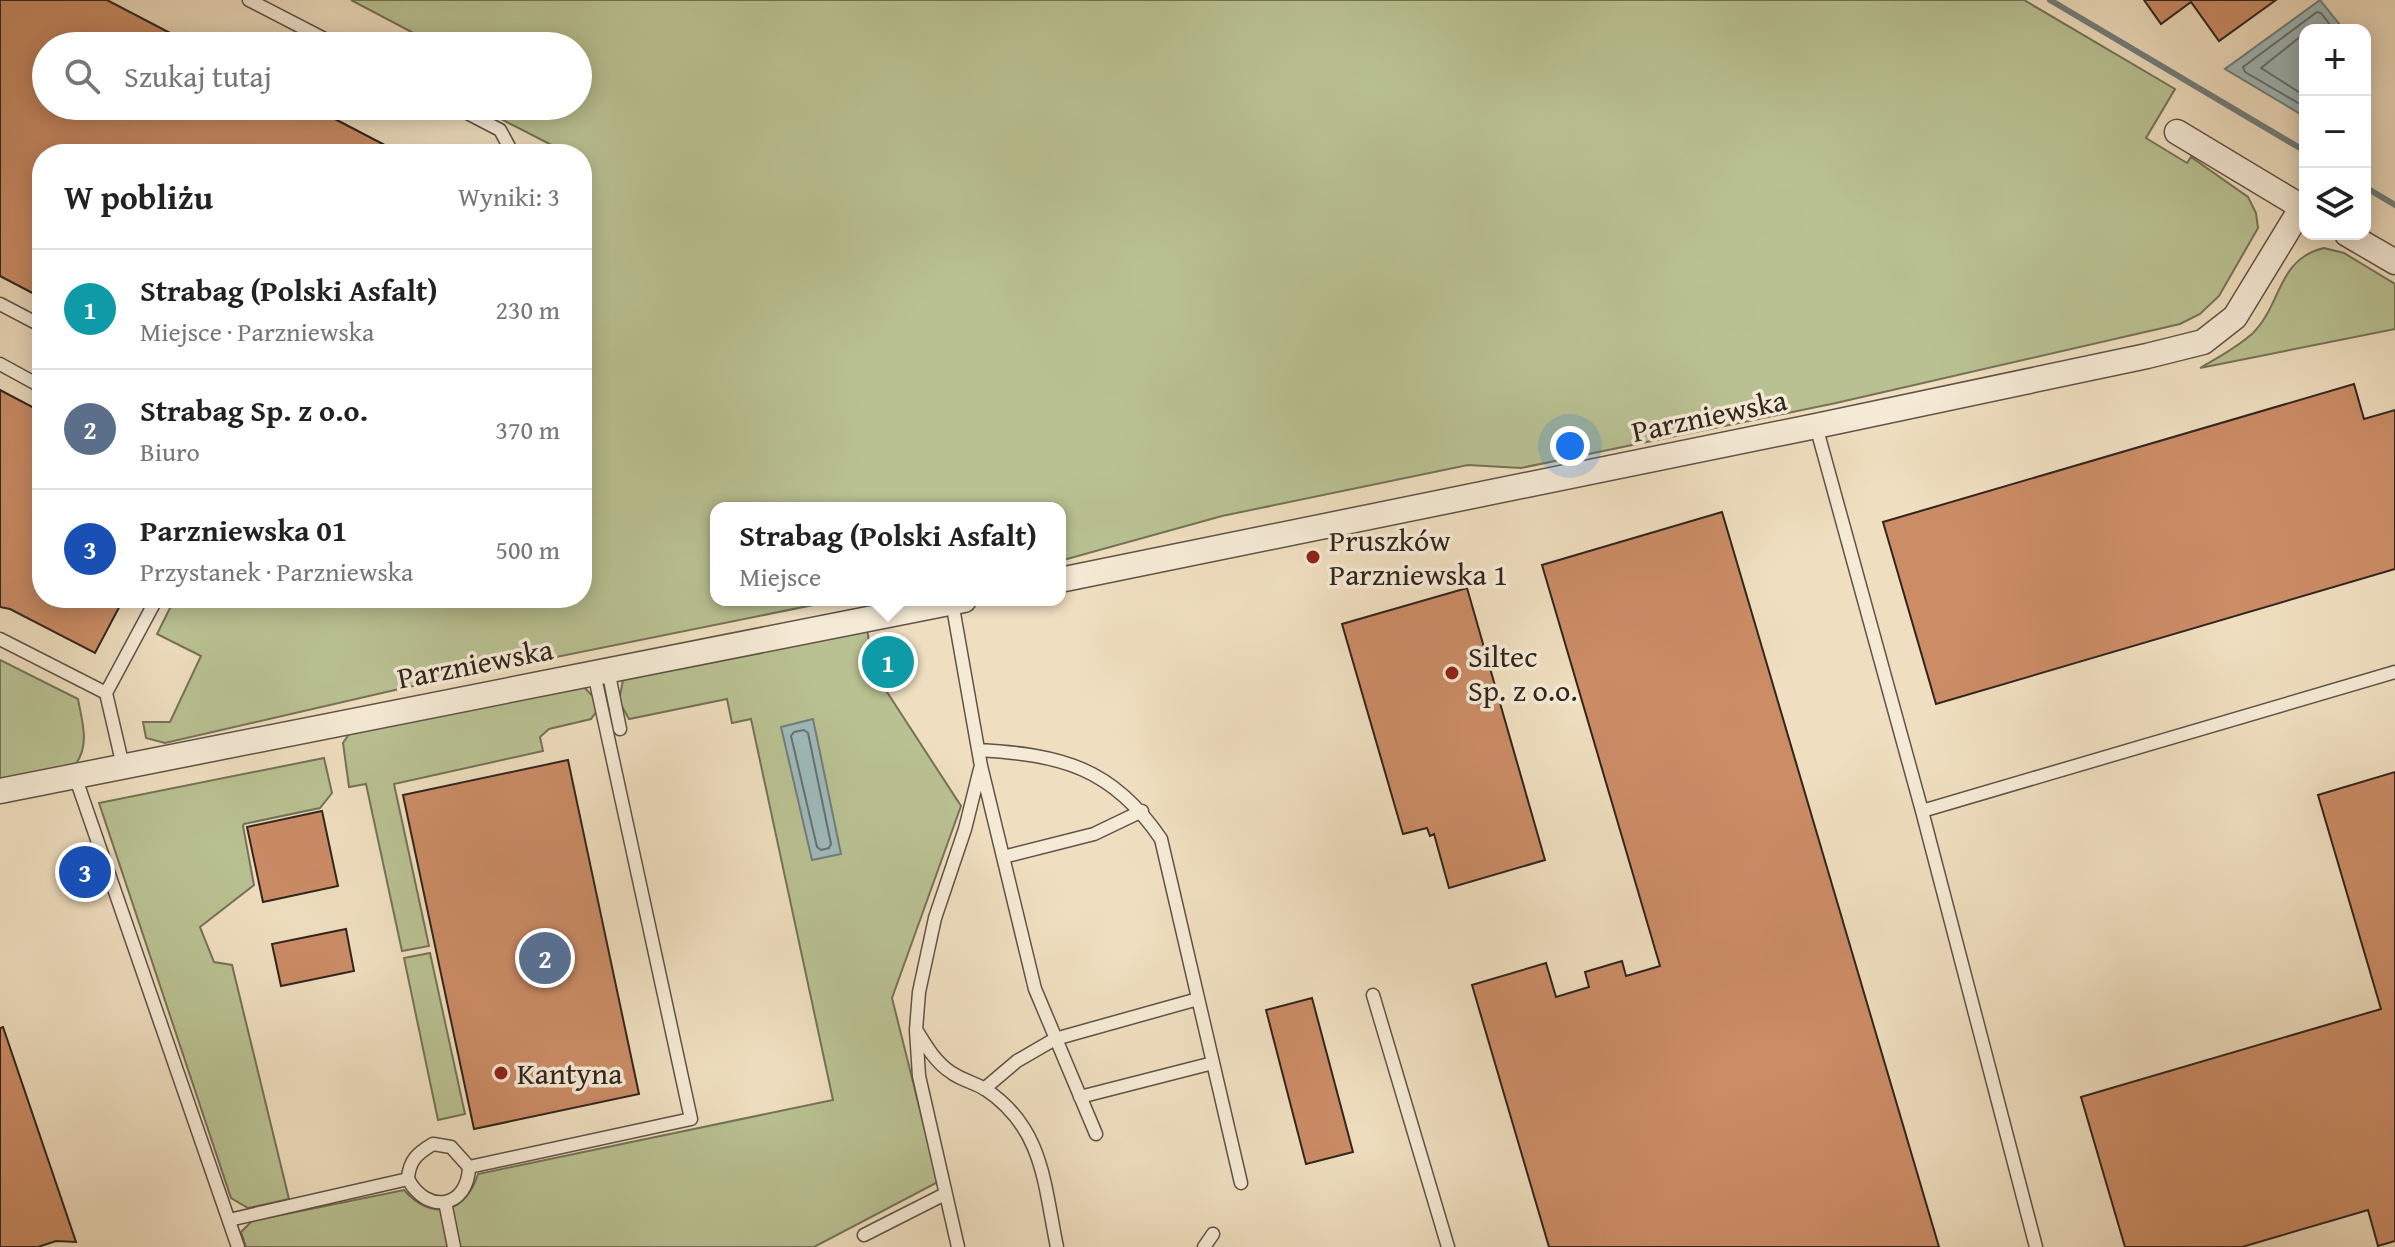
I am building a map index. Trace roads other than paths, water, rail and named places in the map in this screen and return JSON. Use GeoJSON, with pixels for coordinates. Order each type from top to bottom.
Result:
{"type":"FeatureCollection","features":[{"type":"Feature","properties":{"kind":"street"},"geometry":{"type":"LineString","coordinates":[[2177,132],[2299,205]]}},
{"type":"Feature","properties":{"kind":"street","name":"Parzniewska"},"geometry":{"type":"LineString","coordinates":[[1066,579],[1816,426],[2203,342],[2235,317],[2299,216]]}},
{"type":"Feature","properties":{"kind":"street"},"geometry":{"type":"LineString","coordinates":[[2357,240],[2395,262]]}},
{"type":"Feature","properties":{"kind":"street","name":"Parzniewska"},"geometry":{"type":"LineString","coordinates":[[0,791],[932,606]]}},
{"type":"Feature","properties":{"kind":"lane"},"geometry":{"type":"LineString","coordinates":[[249,0],[311,32]]}},
{"type":"Feature","properties":{"kind":"lane"},"geometry":{"type":"LineString","coordinates":[[481,120],[500,130],[508,144]]}},
{"type":"Feature","properties":{"kind":"lane"},"geometry":{"type":"LineString","coordinates":[[0,304],[32,321]]}},
{"type":"Feature","properties":{"kind":"lane"},"geometry":{"type":"LineString","coordinates":[[0,364],[32,382]]}},
{"type":"Feature","properties":{"kind":"lane"},"geometry":{"type":"LineString","coordinates":[[1816,426],[1922,811],[2036,1247]]}},
{"type":"Feature","properties":{"kind":"lane"},"geometry":{"type":"LineString","coordinates":[[959,606],[981,766],[1035,989],[1096,1134]]}},
{"type":"Feature","properties":{"kind":"lane"},"geometry":{"type":"LineString","coordinates":[[123,766],[106,693],[152,608]]}},
{"type":"Feature","properties":{"kind":"lane"},"geometry":{"type":"LineString","coordinates":[[0,639],[106,693]]}},
{"type":"Feature","properties":{"kind":"lane"},"geometry":{"type":"LineString","coordinates":[[601,671],[620,729]]}},
{"type":"Feature","properties":{"kind":"lane"},"geometry":{"type":"LineString","coordinates":[[469,1167],[691,1119],[601,671]]}},
{"type":"Feature","properties":{"kind":"lane"},"geometry":{"type":"LineString","coordinates":[[1922,811],[2395,672]]}},
{"type":"Feature","properties":{"kind":"lane"},"geometry":{"type":"LineString","coordinates":[[979,750],[1028,753],[1059,759],[1091,773],[1122,792],[1142,811],[1161,839],[1241,1183]]}},
{"type":"Feature","properties":{"kind":"lane"},"geometry":{"type":"LineString","coordinates":[[957,1245],[919,1076],[916,1030],[919,992],[935,918],[965,829],[981,766]]}},
{"type":"Feature","properties":{"kind":"lane"},"geometry":{"type":"LineString","coordinates":[[75,776],[238,1247]]}},
{"type":"Feature","properties":{"kind":"lane"},"geometry":{"type":"LineString","coordinates":[[1003,857],[1094,834],[1142,811]]}},
{"type":"Feature","properties":{"kind":"lane"},"geometry":{"type":"LineString","coordinates":[[1373,995],[1448,1247]]}},
{"type":"Feature","properties":{"kind":"lane"},"geometry":{"type":"LineString","coordinates":[[984,1089],[1040,1045],[1198,999]]}},
{"type":"Feature","properties":{"kind":"lane"},"geometry":{"type":"LineString","coordinates":[[916,1030],[932,1054],[951,1073],[984,1089],[1005,1105],[1028,1130],[1038,1155],[1057,1247]]}},
{"type":"Feature","properties":{"kind":"lane"},"geometry":{"type":"LineString","coordinates":[[1080,1097],[1213,1063]]}},
{"type":"Feature","properties":{"kind":"lane"},"geometry":{"type":"LineString","coordinates":[[433,1144],[451,1147],[469,1167],[469,1178],[464,1189],[454,1199],[445,1202],[425,1200],[415,1192],[408,1179],[409,1164],[433,1144]]}},
{"type":"Feature","properties":{"kind":"lane"},"geometry":{"type":"LineString","coordinates":[[229,1220],[408,1179]]}},
{"type":"Feature","properties":{"kind":"lane"},"geometry":{"type":"LineString","coordinates":[[864,1235],[945,1194]]}},
{"type":"Feature","properties":{"kind":"lane"},"geometry":{"type":"LineString","coordinates":[[445,1202],[454,1247]]}},
{"type":"Feature","properties":{"kind":"lane"},"geometry":{"type":"LineString","coordinates":[[1204,1247],[1213,1234]]}},
{"type":"Feature","properties":{"kind":"water"},"geometry":{"type":"Polygon","coordinates":[[[2320,0],[2339,24],[2299,24],[2299,113],[2225,69],[2320,0]]]}},
{"type":"Feature","properties":{"kind":"water"},"geometry":{"type":"Polygon","coordinates":[[[813,719],[841,854],[812,860],[781,727],[813,719]]]}},
{"type":"Feature","properties":{"kind":"waterway"},"geometry":{"type":"LineString","coordinates":[[2050,0],[2299,147]]}},
{"type":"Feature","properties":{"kind":"waterway"},"geometry":{"type":"LineString","coordinates":[[2371,191],[2395,205]]}},
{"type":"Feature","properties":{"kind":"place","name":"Pruszków Parzniewska 1"},"geometry":{"type":"Point","coordinates":[1313,557]}},
{"type":"Feature","properties":{"kind":"place","name":"Strabag (Polski Asfalt)"},"geometry":{"type":"Point","coordinates":[888,662]}},
{"type":"Feature","properties":{"kind":"place","name":"Siltec Sp. z o.o."},"geometry":{"type":"Point","coordinates":[1452,673]}},
{"type":"Feature","properties":{"kind":"place","name":"Parzniewska 01"},"geometry":{"type":"Point","coordinates":[85,872]}},
{"type":"Feature","properties":{"kind":"place","name":"Strabag Sp. z o.o."},"geometry":{"type":"Point","coordinates":[545,958]}},
{"type":"Feature","properties":{"kind":"place","name":"Kantyna"},"geometry":{"type":"Point","coordinates":[501,1073]}}]}
